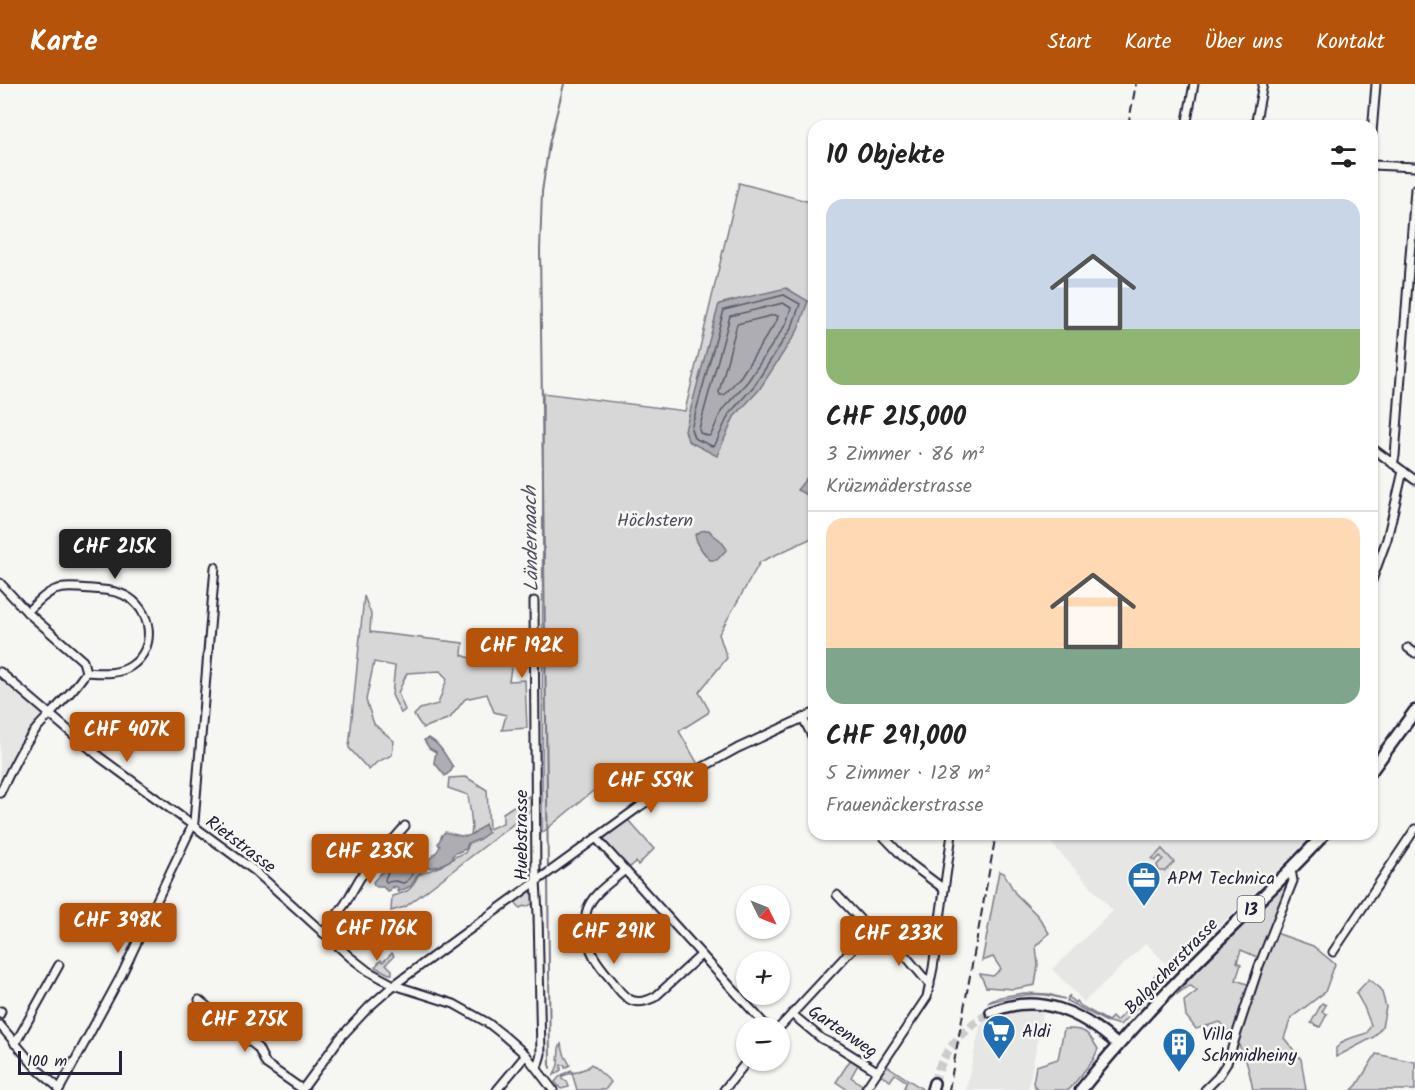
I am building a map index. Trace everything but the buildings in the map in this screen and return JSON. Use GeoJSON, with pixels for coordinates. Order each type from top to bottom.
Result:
{"type":"FeatureCollection","features":[{"type":"Feature","properties":{"kind":"main road"},"geometry":{"type":"LineString","coordinates":[[1378,762],[1415,711]]}},
{"type":"Feature","properties":{"kind":"main road","name":"Balgacherstrasse"},"geometry":{"type":"LineString","coordinates":[[1081,1090],[1118,1045],[1318,840]]}},
{"type":"Feature","properties":{"kind":"main road"},"geometry":{"type":"LineString","coordinates":[[991,1012],[1016,1004],[1057,1008],[1086,1020],[1118,1045]]}},
{"type":"Feature","properties":{"kind":"street"},"geometry":{"type":"LineString","coordinates":[[1187,120],[1194,84]]}},
{"type":"Feature","properties":{"kind":"street"},"geometry":{"type":"LineString","coordinates":[[1255,120],[1263,84]]}},
{"type":"Feature","properties":{"kind":"street"},"geometry":{"type":"LineString","coordinates":[[1373,120],[1376,84]]}},
{"type":"Feature","properties":{"kind":"street"},"geometry":{"type":"LineString","coordinates":[[1378,165],[1415,167]]}},
{"type":"Feature","properties":{"kind":"street"},"geometry":{"type":"LineString","coordinates":[[1393,464],[1415,189]]}},
{"type":"Feature","properties":{"kind":"street"},"geometry":{"type":"LineString","coordinates":[[1378,452],[1415,480]]}},
{"type":"Feature","properties":{"kind":"street"},"geometry":{"type":"LineString","coordinates":[[1378,565],[1387,539],[1403,471]]}},
{"type":"Feature","properties":{"kind":"street"},"geometry":{"type":"LineString","coordinates":[[0,1025],[37,1069],[60,1089],[122,974],[192,827],[195,817],[215,567]]}},
{"type":"Feature","properties":{"kind":"street"},"geometry":{"type":"LineString","coordinates":[[0,583],[27,612],[83,661],[86,672]]}},
{"type":"Feature","properties":{"kind":"street"},"geometry":{"type":"LineString","coordinates":[[27,612],[49,592],[68,587],[121,593],[138,604],[149,628],[148,638],[141,655],[130,667],[115,672],[86,672]]}},
{"type":"Feature","properties":{"kind":"street","name":"Huebstrasse"},"geometry":{"type":"LineString","coordinates":[[534,601],[541,1054],[537,1068]]}},
{"type":"Feature","properties":{"kind":"street"},"geometry":{"type":"LineString","coordinates":[[1408,648],[1415,653]]}},
{"type":"Feature","properties":{"kind":"street","name":"Rietstrasse"},"geometry":{"type":"LineString","coordinates":[[0,672],[101,759],[255,871],[368,971],[394,985],[440,999],[466,1010],[502,1034],[526,1055],[554,1090]]}},
{"type":"Feature","properties":{"kind":"street"},"geometry":{"type":"LineString","coordinates":[[0,793],[23,748],[36,729],[86,672]]}},
{"type":"Feature","properties":{"kind":"street"},"geometry":{"type":"LineString","coordinates":[[199,1000],[258,1048],[266,1064],[302,1090],[345,1032],[394,985],[554,867],[683,778],[738,748],[808,715]]}},
{"type":"Feature","properties":{"kind":"street"},"geometry":{"type":"LineString","coordinates":[[803,718],[808,728]]}},
{"type":"Feature","properties":{"kind":"street"},"geometry":{"type":"LineString","coordinates":[[323,933],[345,904],[360,878],[405,826]]}},
{"type":"Feature","properties":{"kind":"street"},"geometry":{"type":"LineString","coordinates":[[1333,952],[1415,829]]}},
{"type":"Feature","properties":{"kind":"street"},"geometry":{"type":"LineString","coordinates":[[596,838],[758,1017]]}},
{"type":"Feature","properties":{"kind":"street"},"geometry":{"type":"LineString","coordinates":[[886,840],[908,862],[944,889]]}},
{"type":"Feature","properties":{"kind":"street"},"geometry":{"type":"LineString","coordinates":[[865,1090],[927,997],[951,840]]}},
{"type":"Feature","properties":{"kind":"street"},"geometry":{"type":"LineString","coordinates":[[625,870],[592,899],[587,910],[586,924],[587,940],[594,958],[621,992],[630,1000],[640,1002],[656,997],[701,956]]}},
{"type":"Feature","properties":{"kind":"street"},"geometry":{"type":"LineString","coordinates":[[1205,1090],[1218,1077],[1227,1063],[1259,966],[1293,881],[1291,870]]}},
{"type":"Feature","properties":{"kind":"street"},"geometry":{"type":"LineString","coordinates":[[837,895],[870,930]]}},
{"type":"Feature","properties":{"kind":"street"},"geometry":{"type":"LineString","coordinates":[[789,1017],[870,930],[877,927],[882,927],[930,984]]}},
{"type":"Feature","properties":{"kind":"street"},"geometry":{"type":"LineString","coordinates":[[15,1044],[59,965]]}},
{"type":"Feature","properties":{"kind":"street","name":"Gartenweg"},"geometry":{"type":"LineString","coordinates":[[792,1014],[822,1039],[877,1071]]}},
{"type":"Feature","properties":{"kind":"street"},"geometry":{"type":"LineString","coordinates":[[497,1090],[526,1055]]}},
{"type":"Feature","properties":{"kind":"street"},"geometry":{"type":"LineString","coordinates":[[724,1090],[739,1071]]}},
{"type":"Feature","properties":{"kind":"shaded area"},"geometry":{"type":"Polygon","coordinates":[[[0,678],[45,717],[0,788],[0,678]]]}},
{"type":"Feature","properties":{"kind":"shaded area"},"geometry":{"type":"Polygon","coordinates":[[[1048,840],[1309,840],[1179,965],[1165,963],[1146,943],[1084,1002],[1052,969],[1113,911],[1048,840]]]}},
{"type":"Feature","properties":{"kind":"shaded area"},"geometry":{"type":"Polygon","coordinates":[[[1043,1012],[1028,1090],[966,1090],[980,1026],[1004,1013],[1043,1012]]]}},
{"type":"Feature","properties":{"kind":"green space","name":"Höchstern"},"geometry":{"type":"Polygon","coordinates":[[[739,183],[808,201],[808,540],[760,562],[719,634],[727,658],[699,692],[709,710],[708,713],[679,731],[699,766],[639,803],[616,772],[542,833],[543,393],[685,411],[739,183]]]}},
{"type":"Feature","properties":{"kind":"green space"},"geometry":{"type":"Polygon","coordinates":[[[364,596],[371,614],[370,632],[463,643],[462,655],[475,660],[478,654],[495,661],[513,657],[509,681],[525,680],[527,728],[502,730],[506,715],[494,712],[487,694],[465,699],[450,718],[423,728],[414,715],[420,709],[438,704],[447,679],[440,671],[407,673],[398,693],[405,710],[401,713],[392,695],[395,666],[374,662],[366,700],[374,724],[394,741],[392,755],[377,762],[369,770],[349,748],[364,596]]]}},
{"type":"Feature","properties":{"kind":"green space"},"geometry":{"type":"Polygon","coordinates":[[[466,777],[487,790],[489,829],[503,823],[503,813],[532,794],[534,808],[405,907],[391,911],[392,896],[408,890],[418,875],[465,853],[472,831],[468,795],[448,788],[449,778],[466,777]]]}},
{"type":"Feature","properties":{"kind":"green space"},"geometry":{"type":"Polygon","coordinates":[[[628,820],[654,849],[638,865],[636,862],[629,868],[606,843],[604,836],[628,820]]]}},
{"type":"Feature","properties":{"kind":"green space"},"geometry":{"type":"Polygon","coordinates":[[[1162,849],[1174,862],[1165,871],[1159,871],[1157,865],[1163,859],[1160,856],[1155,861],[1152,859],[1162,849]]]}},
{"type":"Feature","properties":{"kind":"green space"},"geometry":{"type":"Polygon","coordinates":[[[999,871],[1004,873],[1015,893],[1038,916],[1049,933],[1036,946],[1038,965],[1035,985],[1014,989],[986,987],[980,974],[993,976],[1001,969],[993,957],[982,961],[999,871]]]}},
{"type":"Feature","properties":{"kind":"green space"},"geometry":{"type":"Polygon","coordinates":[[[1288,881],[1290,882],[1261,955],[1257,957],[1241,950],[1237,962],[1241,964],[1236,980],[1253,985],[1273,932],[1313,946],[1335,964],[1325,992],[1291,1018],[1284,1038],[1301,1059],[1306,1090],[1253,1090],[1243,1053],[1228,1030],[1220,1022],[1196,1029],[1186,1016],[1184,1001],[1197,991],[1191,986],[1176,995],[1205,960],[1288,881]]]}},
{"type":"Feature","properties":{"kind":"green space"},"geometry":{"type":"Polygon","coordinates":[[[533,889],[534,903],[520,908],[515,902],[533,889]]]}},
{"type":"Feature","properties":{"kind":"green space"},"geometry":{"type":"Polygon","coordinates":[[[392,953],[394,956],[386,964],[392,970],[392,974],[375,967],[381,960],[383,962],[392,953]]]}},
{"type":"Feature","properties":{"kind":"green space"},"geometry":{"type":"Polygon","coordinates":[[[1159,972],[1162,978],[1158,986],[1120,1025],[1105,1021],[1067,1001],[1068,997],[1070,995],[1069,997],[1075,1003],[1076,1001],[1108,1021],[1112,1017],[1116,1021],[1158,980],[1154,976],[1159,972]]]}},
{"type":"Feature","properties":{"kind":"green space"},"geometry":{"type":"Polygon","coordinates":[[[1369,979],[1381,989],[1386,1007],[1382,1027],[1374,1037],[1336,1057],[1336,1048],[1345,1040],[1367,1033],[1371,1025],[1356,993],[1369,979]]]}},
{"type":"Feature","properties":{"kind":"green space"},"geometry":{"type":"Polygon","coordinates":[[[1024,993],[1048,994],[1065,999],[1031,995],[987,1003],[1000,997],[1024,993]]]}},
{"type":"Feature","properties":{"kind":"green space"},"geometry":{"type":"Polygon","coordinates":[[[1322,1003],[1326,1005],[1322,1012],[1327,1014],[1320,1027],[1311,1023],[1322,1003]]]}},
{"type":"Feature","properties":{"kind":"green space"},"geometry":{"type":"Polygon","coordinates":[[[1064,1029],[1077,1029],[1085,1032],[1098,1049],[1093,1060],[1069,1090],[1037,1090],[1033,1083],[1036,1066],[1058,1059],[1064,1029]]]}},
{"type":"Feature","properties":{"kind":"green space"},"geometry":{"type":"Polygon","coordinates":[[[561,1044],[570,1065],[565,1068],[565,1065],[561,1065],[561,1070],[554,1075],[558,1065],[561,1044]]]}},
{"type":"Feature","properties":{"kind":"green space"},"geometry":{"type":"Polygon","coordinates":[[[1376,1054],[1415,1062],[1415,1090],[1352,1090],[1376,1054]]]}},
{"type":"Feature","properties":{"kind":"green space"},"geometry":{"type":"Polygon","coordinates":[[[851,1059],[859,1063],[851,1077],[862,1085],[860,1090],[848,1090],[836,1082],[851,1059]]]}},
{"type":"Feature","properties":{"kind":"green space"},"geometry":{"type":"Polygon","coordinates":[[[591,1064],[611,1082],[605,1090],[577,1090],[572,1073],[562,1076],[569,1087],[561,1089],[555,1082],[560,1076],[571,1070],[573,1073],[591,1064]]]}},
{"type":"Feature","properties":{"kind":"green space"},"geometry":{"type":"Polygon","coordinates":[[[886,1065],[922,1090],[908,1090],[904,1087],[907,1082],[895,1074],[890,1081],[881,1075],[886,1065]]]}},
{"type":"Feature","properties":{"kind":"water"},"geometry":{"type":"Polygon","coordinates":[[[786,288],[808,301],[798,330],[759,390],[734,417],[717,456],[688,441],[685,430],[719,304],[786,288]]]}},
{"type":"Feature","properties":{"kind":"water"},"geometry":{"type":"Polygon","coordinates":[[[808,476],[808,495],[797,490],[808,476]]]}},
{"type":"Feature","properties":{"kind":"water"},"geometry":{"type":"Polygon","coordinates":[[[709,530],[727,549],[717,560],[710,560],[696,539],[695,535],[709,530]]]}},
{"type":"Feature","properties":{"kind":"water"},"geometry":{"type":"Polygon","coordinates":[[[429,738],[440,747],[453,767],[445,776],[434,762],[436,752],[429,748],[424,740],[429,738]]]}},
{"type":"Feature","properties":{"kind":"water"},"geometry":{"type":"Polygon","coordinates":[[[485,824],[488,833],[468,843],[466,849],[452,856],[453,859],[439,866],[424,869],[411,886],[398,892],[395,886],[388,892],[383,887],[374,885],[373,882],[399,852],[418,865],[436,852],[445,832],[467,836],[475,833],[485,824]]]}},
{"type":"Feature","properties":{"kind":"waterway","name":"Ländernaach"},"geometry":{"type":"LineString","coordinates":[[548,871],[540,250],[542,192],[549,144],[564,84]]}},
{"type":"Feature","properties":{"kind":"waterway","name":"Ländernaach"},"geometry":{"type":"LineString","coordinates":[[548,876],[550,1068]]}},
{"type":"Feature","properties":{"kind":"tunnel"},"geometry":{"type":"LineString","coordinates":[[934,1083],[942,1061],[955,1042],[971,1026],[991,1012]]}},
{"type":"Feature","properties":{"kind":"railway"},"geometry":{"type":"LineString","coordinates":[[1129,120],[1136,84]]}},
{"type":"Feature","properties":{"kind":"railway"},"geometry":{"type":"LineString","coordinates":[[949,1090],[995,840]]}},
{"type":"Feature","properties":{"kind":"place","name":"APM Technica"},"geometry":{"type":"Point","coordinates":[1144,907]}},
{"type":"Feature","properties":{"kind":"place","name":"Aldi"},"geometry":{"type":"Point","coordinates":[999,1060]}},
{"type":"Feature","properties":{"kind":"place","name":"Villa Schmidheiny"},"geometry":{"type":"Point","coordinates":[1179,1073]}}]}
